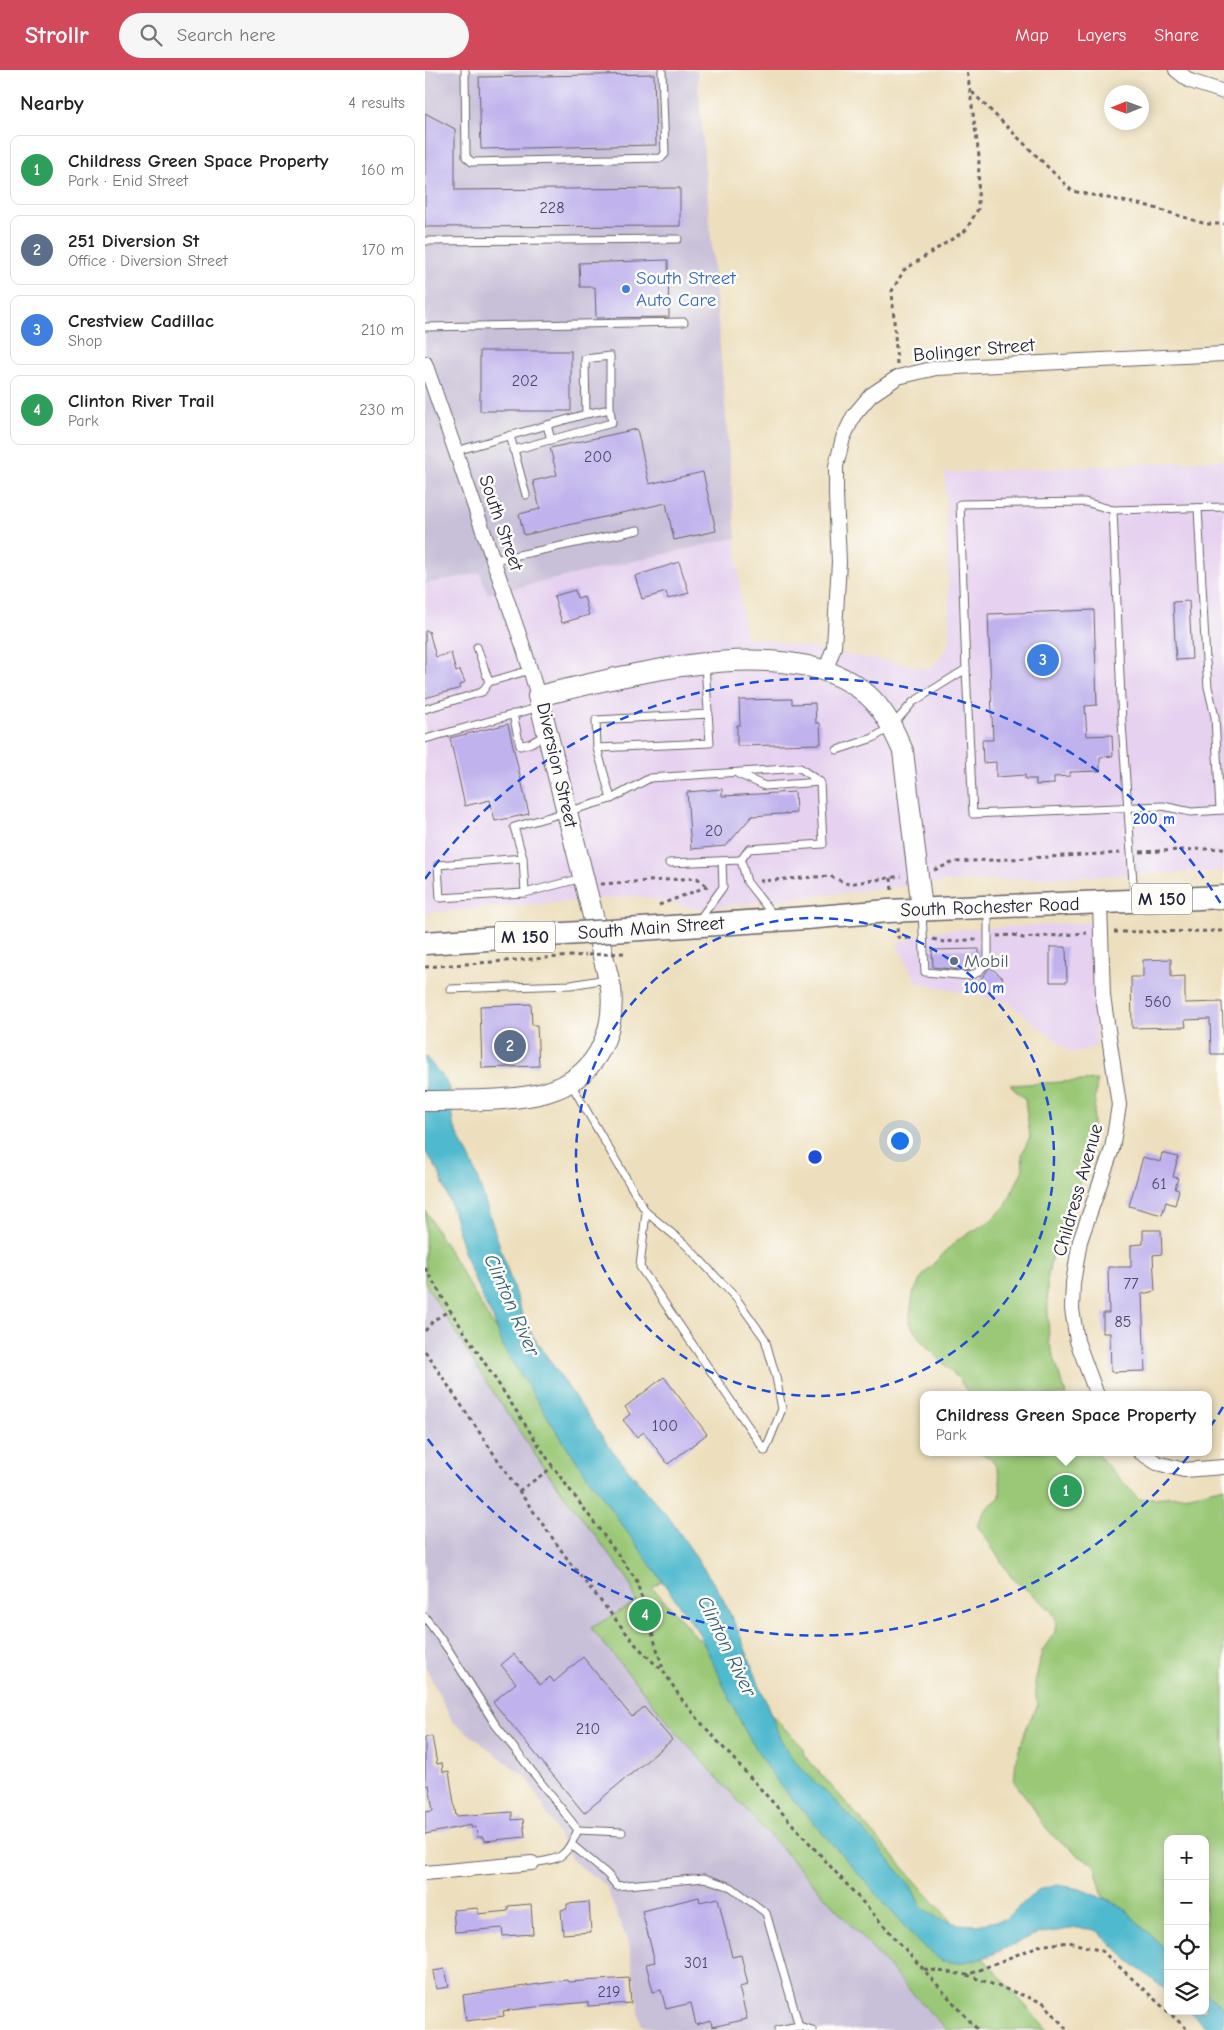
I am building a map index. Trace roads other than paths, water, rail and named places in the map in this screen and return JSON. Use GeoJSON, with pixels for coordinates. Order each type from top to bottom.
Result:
{"type":"FeatureCollection","features":[{"type":"Feature","properties":{"kind":"main road","name":"South Rochester Road"},"geometry":{"type":"LineString","coordinates":[[767,921],[922,909],[1100,903],[1224,896]]}},
{"type":"Feature","properties":{"kind":"main road","name":"South Main Street"},"geometry":{"type":"LineString","coordinates":[[425,943],[767,921]]}},
{"type":"Feature","properties":{"kind":"street"},"geometry":{"type":"LineString","coordinates":[[1176,70],[1190,80],[1224,92]]}},
{"type":"Feature","properties":{"kind":"street","name":"Bolinger Street"},"geometry":{"type":"LineString","coordinates":[[825,672],[833,647],[839,562],[836,466],[843,438],[854,415],[871,395],[898,377],[936,368],[1224,354]]}},
{"type":"Feature","properties":{"kind":"street","name":"South Street"},"geometry":{"type":"LineString","coordinates":[[425,363],[494,560],[539,701]]}},
{"type":"Feature","properties":{"kind":"street","name":"Diversion Street"},"geometry":{"type":"LineString","coordinates":[[425,1101],[532,1095],[561,1086],[589,1066],[604,1042],[612,1016],[613,1002],[592,881],[568,812],[539,701],[626,676],[729,661],[778,662],[825,672],[839,677],[873,700],[892,726],[903,750],[922,909]]}},
{"type":"Feature","properties":{"kind":"street","name":"Childress Avenue"},"geometry":{"type":"LineString","coordinates":[[1096,1391],[1077,1341],[1072,1309],[1073,1283],[1080,1241],[1112,1149],[1119,1105],[1103,996],[1100,903]]}},
{"type":"Feature","properties":{"kind":"street"},"geometry":{"type":"LineString","coordinates":[[1146,1456],[1157,1463],[1184,1470],[1224,1467]]}},
{"type":"Feature","properties":{"kind":"street"},"geometry":{"type":"LineString","coordinates":[[425,1873],[532,1863]]}},
{"type":"Feature","properties":{"kind":"lane"},"geometry":{"type":"LineString","coordinates":[[465,70],[466,157],[472,162],[661,158],[665,154],[662,70]]}},
{"type":"Feature","properties":{"kind":"lane"},"geometry":{"type":"LineString","coordinates":[[425,241],[678,239]]}},
{"type":"Feature","properties":{"kind":"lane"},"geometry":{"type":"LineString","coordinates":[[425,326],[684,322]]}},
{"type":"Feature","properties":{"kind":"lane"},"geometry":{"type":"LineString","coordinates":[[513,450],[612,423],[609,409],[610,356],[585,359],[586,414]]}},
{"type":"Feature","properties":{"kind":"lane"},"geometry":{"type":"LineString","coordinates":[[456,451],[609,409]]}},
{"type":"Feature","properties":{"kind":"lane"},"geometry":{"type":"LineString","coordinates":[[547,425],[551,440]]}},
{"type":"Feature","properties":{"kind":"lane"},"geometry":{"type":"LineString","coordinates":[[509,435],[526,495]]}},
{"type":"Feature","properties":{"kind":"lane"},"geometry":{"type":"LineString","coordinates":[[1198,508],[1208,687],[1215,717],[1222,810],[1191,812],[1163,806],[973,814],[960,504],[1085,502],[1113,510],[1224,507]]}},
{"type":"Feature","properties":{"kind":"lane"},"geometry":{"type":"LineString","coordinates":[[1113,510],[1122,723],[1134,900]]}},
{"type":"Feature","properties":{"kind":"lane"},"geometry":{"type":"LineString","coordinates":[[494,560],[638,530]]}},
{"type":"Feature","properties":{"kind":"lane"},"geometry":{"type":"LineString","coordinates":[[477,647],[489,682]]}},
{"type":"Feature","properties":{"kind":"lane"},"geometry":{"type":"LineString","coordinates":[[597,748],[710,742],[705,664]]}},
{"type":"Feature","properties":{"kind":"lane"},"geometry":{"type":"LineString","coordinates":[[837,750],[873,738],[892,726],[913,702],[966,669]]}},
{"type":"Feature","properties":{"kind":"lane"},"geometry":{"type":"LineString","coordinates":[[425,709],[482,692],[489,682],[530,670]]}},
{"type":"Feature","properties":{"kind":"lane"},"geometry":{"type":"LineString","coordinates":[[425,739],[513,714],[539,701]]}},
{"type":"Feature","properties":{"kind":"lane"},"geometry":{"type":"LineString","coordinates":[[513,714],[520,746],[531,743],[548,734]]}},
{"type":"Feature","properties":{"kind":"lane"},"geometry":{"type":"LineString","coordinates":[[611,799],[597,748],[596,720],[709,714]]}},
{"type":"Feature","properties":{"kind":"lane"},"geometry":{"type":"LineString","coordinates":[[525,893],[523,858],[514,827],[611,799],[650,778],[800,768],[820,782]]}},
{"type":"Feature","properties":{"kind":"lane"},"geometry":{"type":"LineString","coordinates":[[736,773],[765,786],[820,782]]}},
{"type":"Feature","properties":{"kind":"lane"},"geometry":{"type":"LineString","coordinates":[[741,860],[749,849],[823,844],[820,782]]}},
{"type":"Feature","properties":{"kind":"lane"},"geometry":{"type":"LineString","coordinates":[[523,858],[438,865],[440,898],[525,893],[592,881]]}},
{"type":"Feature","properties":{"kind":"lane"},"geometry":{"type":"LineString","coordinates":[[669,863],[741,860]]}},
{"type":"Feature","properties":{"kind":"lane"},"geometry":{"type":"LineString","coordinates":[[741,860],[747,882],[767,921]]}},
{"type":"Feature","properties":{"kind":"lane"},"geometry":{"type":"LineString","coordinates":[[695,925],[714,902],[723,883],[722,861]]}},
{"type":"Feature","properties":{"kind":"lane"},"geometry":{"type":"LineString","coordinates":[[922,909],[925,972],[970,976],[978,972],[989,962],[988,906]]}},
{"type":"Feature","properties":{"kind":"lane"},"geometry":{"type":"LineString","coordinates":[[450,989],[571,986],[609,979]]}},
{"type":"Feature","properties":{"kind":"lane"},"geometry":{"type":"LineString","coordinates":[[570,1081],[646,1212],[686,1245],[736,1298],[765,1340],[776,1376],[782,1409],[765,1451],[641,1267],[646,1212]]}},
{"type":"Feature","properties":{"kind":"lane"},"geometry":{"type":"LineString","coordinates":[[425,1618],[448,1649],[495,1724],[578,1830],[622,1832]]}},
{"type":"Feature","properties":{"kind":"lane"},"geometry":{"type":"LineString","coordinates":[[532,1863],[559,1858],[567,1852],[578,1830]]}},
{"type":"Feature","properties":{"kind":"lane"},"geometry":{"type":"LineString","coordinates":[[571,1844],[607,1874],[617,1886],[704,1878],[731,1887],[766,1913],[799,2026]]}},
{"type":"Feature","properties":{"kind":"lane"},"geometry":{"type":"LineString","coordinates":[[778,2030],[799,2026],[812,2030]]}},
{"type":"Feature","properties":{"kind":"water","name":"Clinton River"},"geometry":{"type":"Polygon","coordinates":[[[425,1056],[446,1081],[449,1089],[453,1124],[473,1165],[521,1311],[532,1335],[611,1449],[673,1523],[720,1593],[739,1633],[781,1740],[791,1758],[861,1827],[911,1886],[921,1907],[939,1919],[958,1924],[977,1925],[1005,1919],[1038,1890],[1058,1885],[1080,1889],[1121,1906],[1164,1948],[1164,1989],[1127,1959],[1098,1931],[1090,1929],[1077,1928],[1036,1934],[989,1956],[959,1963],[942,1961],[919,1943],[771,1774],[744,1729],[699,1633],[567,1447],[504,1349],[493,1318],[466,1259],[453,1212],[439,1172],[425,1151],[425,1056]]]}},
{"type":"Feature","properties":{"kind":"water"},"geometry":{"type":"Polygon","coordinates":[[[1209,1996],[1224,2008],[1224,2030],[1209,2030],[1193,2015],[1209,2015],[1209,1996]]]}},
{"type":"Feature","properties":{"kind":"place","name":"South Street Auto Care"},"geometry":{"type":"Point","coordinates":[626,289]}},
{"type":"Feature","properties":{"kind":"place","name":"Crestview Cadillac"},"geometry":{"type":"Point","coordinates":[1043,660]}},
{"type":"Feature","properties":{"kind":"place","name":"Mobil"},"geometry":{"type":"Point","coordinates":[954,961]}},
{"type":"Feature","properties":{"kind":"place","name":"251 Diversion St"},"geometry":{"type":"Point","coordinates":[510,1046]}},
{"type":"Feature","properties":{"kind":"place","name":"Childress Green Space Property"},"geometry":{"type":"Point","coordinates":[1066,1491]}},
{"type":"Feature","properties":{"kind":"place","name":"Clinton River Trail"},"geometry":{"type":"Point","coordinates":[645,1615]}}]}
